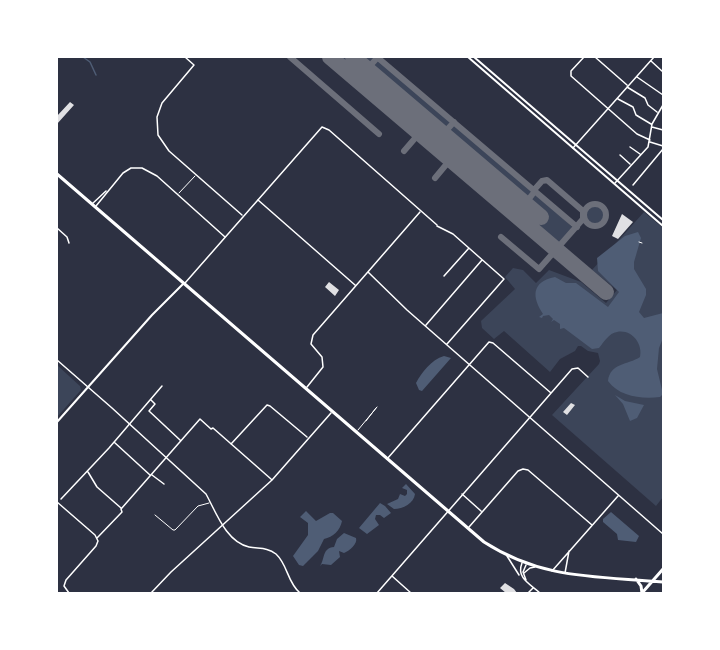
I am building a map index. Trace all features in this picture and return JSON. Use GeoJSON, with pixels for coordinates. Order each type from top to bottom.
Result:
{"type":"FeatureCollection","features":[{"type":"Feature","properties":{"kind":"main road"},"geometry":{"type":"LineString","coordinates":[[468,57],[663,220]]}},
{"type":"Feature","properties":{"kind":"main road"},"geometry":{"type":"LineString","coordinates":[[474,57],[574,146]]}},
{"type":"Feature","properties":{"kind":"main road"},"geometry":{"type":"LineString","coordinates":[[57,174],[484,542],[524,563],[551,571],[663,582]]}},
{"type":"Feature","properties":{"kind":"main road"},"geometry":{"type":"LineString","coordinates":[[616,182],[663,226]]}},
{"type":"Feature","properties":{"kind":"main road"},"geometry":{"type":"LineString","coordinates":[[57,422],[152,315],[184,283]]}},
{"type":"Feature","properties":{"kind":"main road"},"geometry":{"type":"LineString","coordinates":[[642,593],[663,569]]}},
{"type":"Feature","properties":{"kind":"main road"},"geometry":{"type":"LineString","coordinates":[[636,579],[641,586],[642,593]]}},
{"type":"Feature","properties":{"kind":"street"},"geometry":{"type":"LineString","coordinates":[[185,57],[194,65],[162,103],[157,117],[157,129],[165,147],[244,216]]}},
{"type":"Feature","properties":{"kind":"street"},"geometry":{"type":"LineString","coordinates":[[584,57],[572,71],[572,76],[640,136],[663,146]]}},
{"type":"Feature","properties":{"kind":"street"},"geometry":{"type":"LineString","coordinates":[[595,57],[645,98],[648,105],[663,113]]}},
{"type":"Feature","properties":{"kind":"street"},"geometry":{"type":"LineString","coordinates":[[574,146],[654,57]]}},
{"type":"Feature","properties":{"kind":"street"},"geometry":{"type":"LineString","coordinates":[[651,61],[663,72]]}},
{"type":"Feature","properties":{"kind":"street"},"geometry":{"type":"LineString","coordinates":[[637,76],[663,95]]}},
{"type":"Feature","properties":{"kind":"street"},"geometry":{"type":"LineString","coordinates":[[618,98],[633,108],[651,126],[663,130]]}},
{"type":"Feature","properties":{"kind":"street"},"geometry":{"type":"LineString","coordinates":[[616,182],[648,147],[651,126],[663,105]]}},
{"type":"Feature","properties":{"kind":"street"},"geometry":{"type":"LineString","coordinates":[[184,283],[322,127],[329,130],[420,211],[453,234],[504,279],[447,344]]}},
{"type":"Feature","properties":{"kind":"street"},"geometry":{"type":"LineString","coordinates":[[630,147],[641,155]]}},
{"type":"Feature","properties":{"kind":"street"},"geometry":{"type":"LineString","coordinates":[[633,184],[663,149]]}},
{"type":"Feature","properties":{"kind":"street"},"geometry":{"type":"LineString","coordinates":[[620,155],[630,165]]}},
{"type":"Feature","properties":{"kind":"street"},"geometry":{"type":"LineString","coordinates":[[94,206],[123,173],[137,167],[152,173],[225,237]]}},
{"type":"Feature","properties":{"kind":"street"},"geometry":{"type":"LineString","coordinates":[[258,200],[356,285]]}},
{"type":"Feature","properties":{"kind":"street"},"geometry":{"type":"LineString","coordinates":[[305,389],[323,367],[322,357],[312,347],[313,335],[420,211]]}},
{"type":"Feature","properties":{"kind":"street"},"geometry":{"type":"LineString","coordinates":[[57,228],[67,237],[69,243]]}},
{"type":"Feature","properties":{"kind":"street"},"geometry":{"type":"LineString","coordinates":[[444,276],[469,248]]}},
{"type":"Feature","properties":{"kind":"street"},"geometry":{"type":"LineString","coordinates":[[425,325],[482,260]]}},
{"type":"Feature","properties":{"kind":"street"},"geometry":{"type":"LineString","coordinates":[[368,272],[663,534]]}},
{"type":"Feature","properties":{"kind":"street"},"geometry":{"type":"LineString","coordinates":[[387,460],[489,342],[494,343],[551,393]]}},
{"type":"Feature","properties":{"kind":"street"},"geometry":{"type":"LineString","coordinates":[[57,360],[206,494],[214,514],[240,543],[248,547],[263,548],[276,555],[285,567],[290,582],[300,593]]}},
{"type":"Feature","properties":{"kind":"street"},"geometry":{"type":"LineString","coordinates":[[377,593],[574,368],[588,377]]}},
{"type":"Feature","properties":{"kind":"street"},"geometry":{"type":"LineString","coordinates":[[61,499],[162,386]]}},
{"type":"Feature","properties":{"kind":"street"},"geometry":{"type":"LineString","coordinates":[[150,399],[155,404],[149,411],[181,441]]}},
{"type":"Feature","properties":{"kind":"street"},"geometry":{"type":"LineString","coordinates":[[231,444],[267,405],[308,438]]}},
{"type":"Feature","properties":{"kind":"street"},"geometry":{"type":"LineString","coordinates":[[152,593],[171,572],[272,480],[332,412]]}},
{"type":"Feature","properties":{"kind":"street"},"geometry":{"type":"LineString","coordinates":[[69,593],[64,586],[66,580],[96,546],[98,539],[122,512],[122,509],[200,419],[272,480]]}},
{"type":"Feature","properties":{"kind":"street"},"geometry":{"type":"LineString","coordinates":[[114,442],[164,484]]}},
{"type":"Feature","properties":{"kind":"street"},"geometry":{"type":"LineString","coordinates":[[467,529],[518,471],[525,469],[592,525]]}},
{"type":"Feature","properties":{"kind":"street"},"geometry":{"type":"LineString","coordinates":[[87,471],[97,487],[122,509]]}},
{"type":"Feature","properties":{"kind":"street"},"geometry":{"type":"LineString","coordinates":[[462,494],[482,512]]}},
{"type":"Feature","properties":{"kind":"street"},"geometry":{"type":"LineString","coordinates":[[551,571],[619,495]]}},
{"type":"Feature","properties":{"kind":"street"},"geometry":{"type":"LineString","coordinates":[[57,502],[98,539]]}},
{"type":"Feature","properties":{"kind":"street"},"geometry":{"type":"LineString","coordinates":[[565,574],[570,550]]}},
{"type":"Feature","properties":{"kind":"street"},"geometry":{"type":"LineString","coordinates":[[507,555],[520,576],[540,593]]}},
{"type":"Feature","properties":{"kind":"street"},"geometry":{"type":"LineString","coordinates":[[520,576],[519,570],[524,563]]}},
{"type":"Feature","properties":{"kind":"street"},"geometry":{"type":"LineString","coordinates":[[524,563],[524,574],[528,583]]}},
{"type":"Feature","properties":{"kind":"street"},"geometry":{"type":"LineString","coordinates":[[524,574],[530,568],[536,567]]}},
{"type":"Feature","properties":{"kind":"street"},"geometry":{"type":"LineString","coordinates":[[392,576],[411,593]]}},
{"type":"Feature","properties":{"kind":"street"},"geometry":{"type":"LineString","coordinates":[[528,593],[533,587]]}},
{"type":"Feature","properties":{"kind":"lane"},"geometry":{"type":"LineString","coordinates":[[178,195],[196,174]]}},
{"type":"Feature","properties":{"kind":"lane"},"geometry":{"type":"LineString","coordinates":[[356,433],[366,421]]}},
{"type":"Feature","properties":{"kind":"lane"},"geometry":{"type":"LineString","coordinates":[[155,515],[173,530],[183,523],[198,506],[211,503]]}},
{"type":"Feature","properties":{"kind":"shaded area"},"geometry":{"type":"Polygon","coordinates":[[[335,57],[374,57],[562,217],[572,227],[569,233],[559,243],[548,239],[335,57]]]}},
{"type":"Feature","properties":{"kind":"shaded area"},"geometry":{"type":"Polygon","coordinates":[[[595,206],[601,209],[604,215],[601,221],[595,224],[589,221],[586,215],[589,209],[595,206]]]}},
{"type":"Feature","properties":{"kind":"shaded area"},"geometry":{"type":"Polygon","coordinates":[[[644,212],[663,228],[663,497],[656,506],[552,415],[599,364],[598,353],[578,346],[575,351],[560,359],[550,372],[504,331],[494,339],[482,328],[481,321],[515,289],[505,277],[513,268],[523,270],[536,283],[549,270],[581,282],[606,303],[617,290],[592,270],[644,212]]]}},
{"type":"Feature","properties":{"kind":"shaded area"},"geometry":{"type":"Polygon","coordinates":[[[638,232],[641,238],[634,269],[646,289],[639,312],[644,318],[663,313],[663,338],[659,348],[657,369],[663,394],[660,397],[631,396],[619,391],[608,381],[612,371],[620,365],[640,357],[640,347],[632,335],[622,332],[614,333],[599,348],[592,349],[564,328],[560,329],[560,324],[554,320],[551,322],[553,319],[549,315],[539,317],[543,314],[536,296],[541,282],[555,277],[566,283],[576,283],[608,307],[619,292],[598,271],[597,258],[625,236],[638,232]]]}},
{"type":"Feature","properties":{"kind":"shaded area"},"geometry":{"type":"Polygon","coordinates":[[[444,356],[451,358],[422,391],[419,390],[416,383],[421,375],[431,363],[444,356]]]}},
{"type":"Feature","properties":{"kind":"shaded area"},"geometry":{"type":"Polygon","coordinates":[[[57,365],[80,386],[81,390],[57,417],[57,365]]]}},
{"type":"Feature","properties":{"kind":"shaded area"},"geometry":{"type":"Polygon","coordinates":[[[615,395],[625,401],[644,405],[637,418],[630,421],[623,404],[615,395]]]}},
{"type":"Feature","properties":{"kind":"shaded area"},"geometry":{"type":"Polygon","coordinates":[[[406,484],[415,494],[413,500],[408,505],[394,509],[387,504],[398,499],[400,494],[405,496],[407,494],[407,490],[402,488],[406,484]]]}},
{"type":"Feature","properties":{"kind":"shaded area"},"geometry":{"type":"Polygon","coordinates":[[[380,503],[391,513],[384,518],[376,515],[375,519],[379,525],[367,534],[359,528],[380,503]]]}},
{"type":"Feature","properties":{"kind":"shaded area"},"geometry":{"type":"Polygon","coordinates":[[[306,511],[316,521],[333,513],[342,521],[338,531],[324,539],[318,551],[303,566],[299,565],[293,556],[308,535],[308,523],[300,517],[306,511]]]}},
{"type":"Feature","properties":{"kind":"shaded area"},"geometry":{"type":"Polygon","coordinates":[[[611,512],[639,536],[636,542],[618,540],[617,534],[603,522],[603,519],[611,512]]]}},
{"type":"Feature","properties":{"kind":"shaded area"},"geometry":{"type":"Polygon","coordinates":[[[344,533],[356,538],[354,545],[344,553],[339,551],[340,557],[331,565],[322,564],[320,566],[327,549],[334,547],[337,539],[344,533]]]}},
{"type":"Feature","properties":{"kind":"building"},"geometry":{"type":"Polygon","coordinates":[[[70,102],[74,105],[57,124],[57,116],[70,102]]]}},
{"type":"Feature","properties":{"kind":"building"},"geometry":{"type":"Polygon","coordinates":[[[622,214],[633,222],[618,239],[612,236],[622,214]]]}},
{"type":"Feature","properties":{"kind":"building"},"geometry":{"type":"Polygon","coordinates":[[[329,282],[339,290],[335,296],[325,287],[329,282]]]}},
{"type":"Feature","properties":{"kind":"building"},"geometry":{"type":"Polygon","coordinates":[[[571,403],[575,405],[567,415],[563,412],[571,403]]]}},
{"type":"Feature","properties":{"kind":"building"},"geometry":{"type":"Polygon","coordinates":[[[505,583],[517,593],[506,593],[500,588],[505,583]]]}},
{"type":"Feature","properties":{"kind":"waterway"},"geometry":{"type":"LineString","coordinates":[[83,57],[90,62],[96,75]]}},
{"type":"Feature","properties":{"kind":"taxiway"},"geometry":{"type":"LineString","coordinates":[[290,57],[379,134]]}},
{"type":"Feature","properties":{"kind":"taxiway"},"geometry":{"type":"LineString","coordinates":[[377,57],[577,227]]}},
{"type":"Feature","properties":{"kind":"taxiway"},"geometry":{"type":"LineString","coordinates":[[367,69],[378,57]]}},
{"type":"Feature","properties":{"kind":"taxiway"},"geometry":{"type":"LineString","coordinates":[[404,151],[429,122]]}},
{"type":"Feature","properties":{"kind":"taxiway"},"geometry":{"type":"LineString","coordinates":[[443,134],[454,122]]}},
{"type":"Feature","properties":{"kind":"taxiway"},"geometry":{"type":"LineString","coordinates":[[435,178],[450,160]]}},
{"type":"Feature","properties":{"kind":"taxiway"},"geometry":{"type":"LineString","coordinates":[[501,237],[539,269],[583,219],[583,211],[547,180],[542,181],[534,190]]}},
{"type":"Feature","properties":{"kind":"taxiway"},"geometry":{"type":"LineString","coordinates":[[525,204],[535,191]]}},
{"type":"Feature","properties":{"kind":"taxiway"},"geometry":{"type":"LineString","coordinates":[[595,204],[603,207],[606,215],[603,223],[595,226],[587,223],[584,215],[587,207],[595,204]]}},
{"type":"Feature","properties":{"kind":"runway"},"geometry":{"type":"LineString","coordinates":[[330,57],[606,292]]}},
{"type":"Feature","properties":{"kind":"runway"},"geometry":{"type":"LineString","coordinates":[[353,57],[541,217]]}}]}
